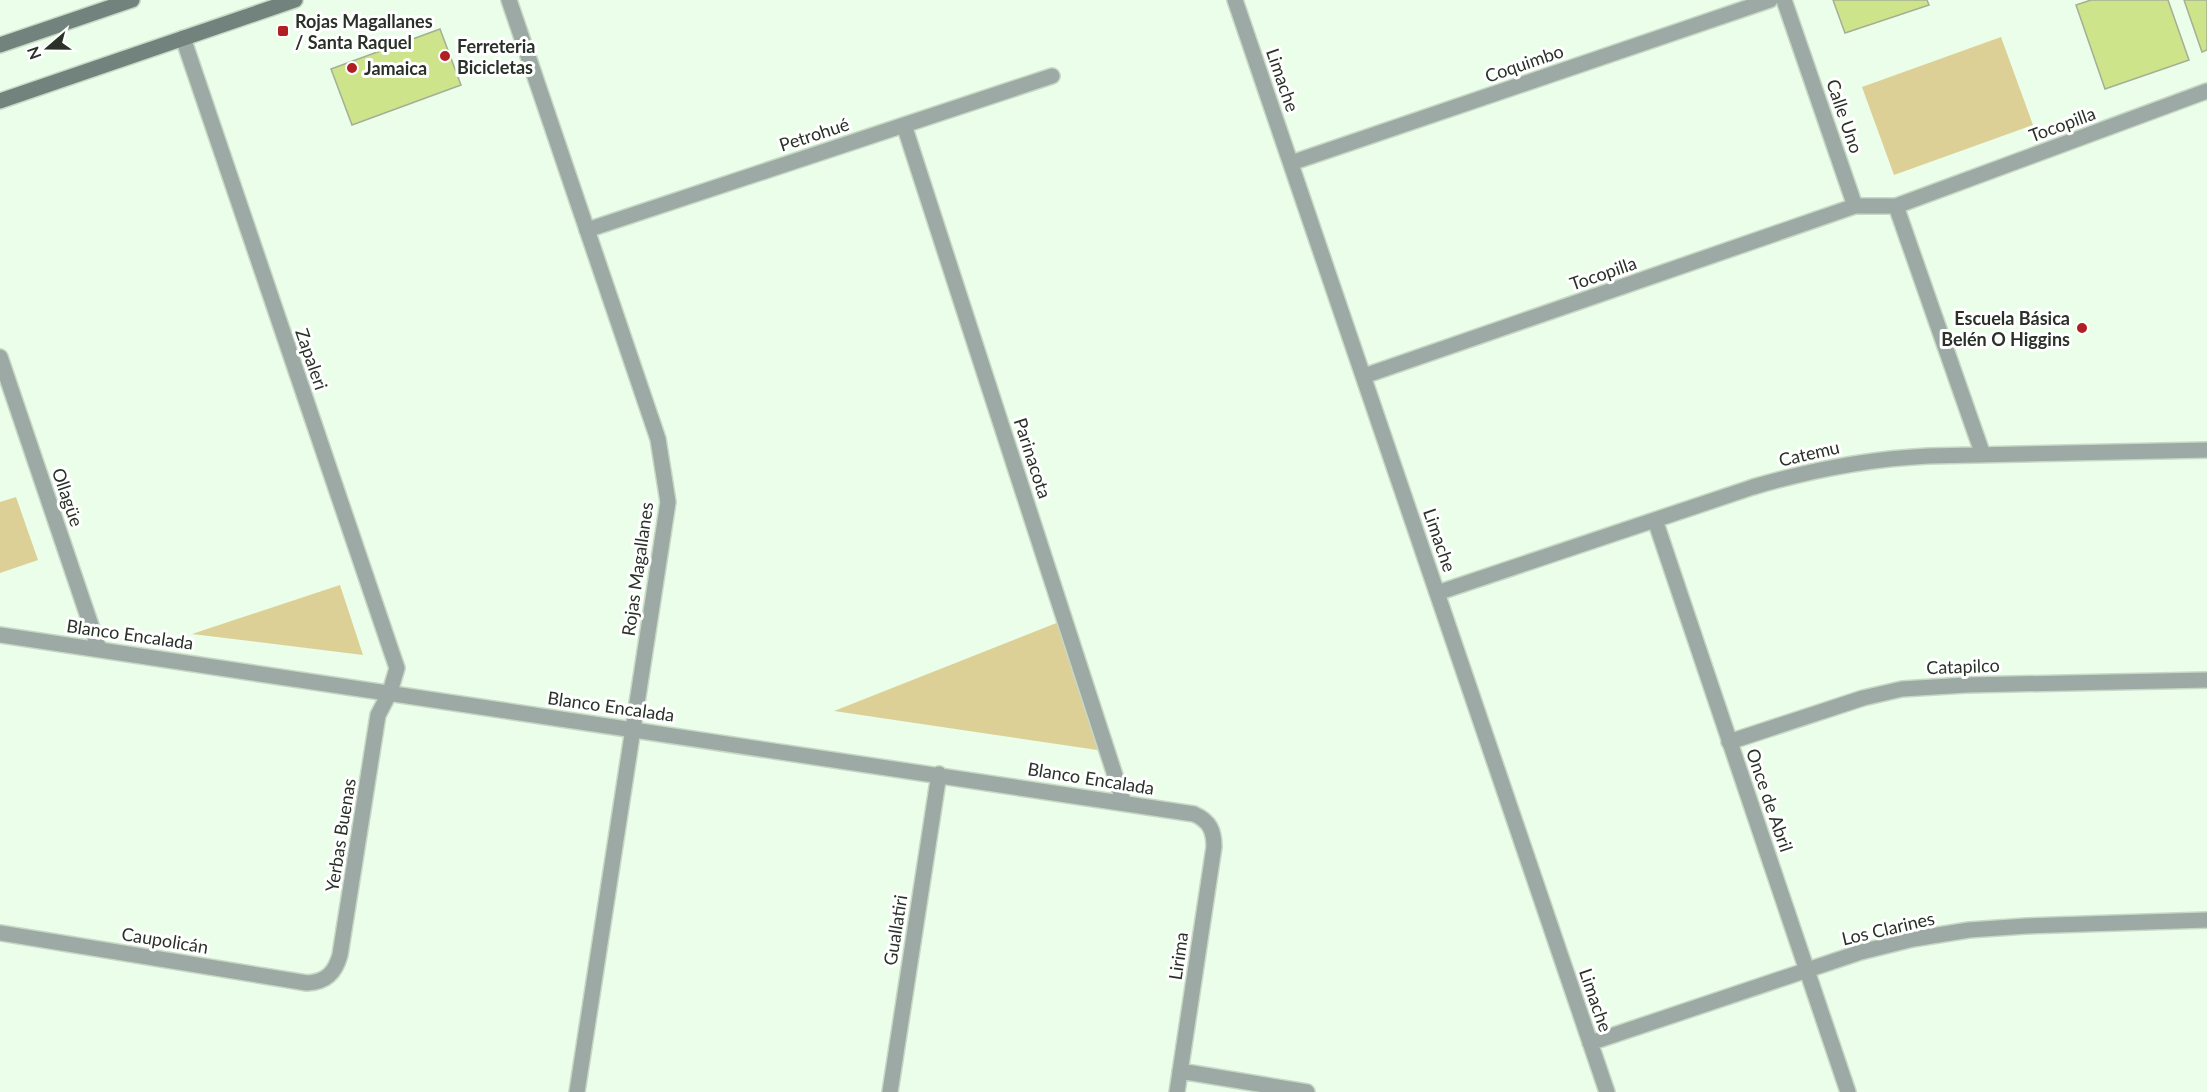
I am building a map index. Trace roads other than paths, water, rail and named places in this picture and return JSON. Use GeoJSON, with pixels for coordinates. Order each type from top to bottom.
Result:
{"type":"FeatureCollection","features":[{"type":"Feature","properties":{"kind":"main road"},"geometry":{"type":"LineString","coordinates":[[0,45],[132,0]]}},
{"type":"Feature","properties":{"kind":"main road"},"geometry":{"type":"LineString","coordinates":[[0,101],[295,0]]}},
{"type":"Feature","properties":{"kind":"street","name":"Rojas Magallanes"},"geometry":{"type":"LineString","coordinates":[[509,0],[658,439],[668,502],[577,1092]]}},
{"type":"Feature","properties":{"kind":"street","name":"Limache"},"geometry":{"type":"LineString","coordinates":[[1235,0],[1607,1092]]}},
{"type":"Feature","properties":{"kind":"street","name":"Coquimbo"},"geometry":{"type":"LineString","coordinates":[[1291,163],[1770,0]]}},
{"type":"Feature","properties":{"kind":"street","name":"Calle Uno"},"geometry":{"type":"LineString","coordinates":[[1784,0],[1855,206]]}},
{"type":"Feature","properties":{"kind":"street","name":"Zapaleri"},"geometry":{"type":"LineString","coordinates":[[183,38],[397,669],[390,692]]}},
{"type":"Feature","properties":{"kind":"street","name":"Petrohué"},"geometry":{"type":"LineString","coordinates":[[587,230],[1052,76]]}},
{"type":"Feature","properties":{"kind":"street","name":"Tocopilla"},"geometry":{"type":"LineString","coordinates":[[1896,206],[2207,91]]}},
{"type":"Feature","properties":{"kind":"street","name":"Parinacota"},"geometry":{"type":"LineString","coordinates":[[904,125],[1124,803]]}},
{"type":"Feature","properties":{"kind":"street"},"geometry":{"type":"LineString","coordinates":[[1855,206],[1896,206],[1983,455]]}},
{"type":"Feature","properties":{"kind":"street","name":"Tocopilla"},"geometry":{"type":"LineString","coordinates":[[1364,376],[1855,206]]}},
{"type":"Feature","properties":{"kind":"street","name":"Ollagüe"},"geometry":{"type":"LineString","coordinates":[[0,357],[99,649]]}},
{"type":"Feature","properties":{"kind":"street","name":"Catemu"},"geometry":{"type":"LineString","coordinates":[[1437,593],[1772,482],[1848,464],[1888,458],[2207,450]]}},
{"type":"Feature","properties":{"kind":"street","name":"Once de Abril"},"geometry":{"type":"LineString","coordinates":[[1655,520],[1848,1092]]}},
{"type":"Feature","properties":{"kind":"street","name":"Blanco Encalada"},"geometry":{"type":"LineString","coordinates":[[0,634],[1194,814],[1204,818],[1210,826]]}},
{"type":"Feature","properties":{"kind":"street","name":"Catapilco"},"geometry":{"type":"LineString","coordinates":[[1729,742],[1863,698],[1902,690],[1955,685],[2207,680]]}},
{"type":"Feature","properties":{"kind":"street","name":"Yerbas Buenas"},"geometry":{"type":"LineString","coordinates":[[323,980],[330,976],[337,967],[340,955],[378,716],[390,692]]}},
{"type":"Feature","properties":{"kind":"street","name":"Guallatiri"},"geometry":{"type":"LineString","coordinates":[[890,1092],[939,774]]}},
{"type":"Feature","properties":{"kind":"street","name":"Lirima"},"geometry":{"type":"LineString","coordinates":[[1177,1092],[1214,847],[1214,836],[1210,826]]}},
{"type":"Feature","properties":{"kind":"street","name":"Los Clarines"},"geometry":{"type":"LineString","coordinates":[[1590,1043],[1882,947],[1969,930],[2207,920]]}},
{"type":"Feature","properties":{"kind":"street","name":"Caupolicán"},"geometry":{"type":"LineString","coordinates":[[0,933],[307,983],[323,980]]}},
{"type":"Feature","properties":{"kind":"street"},"geometry":{"type":"LineString","coordinates":[[1180,1071],[1307,1092]]}},
{"type":"Feature","properties":{"kind":"place","name":"Rojas Magallanes / Santa Raquel"},"geometry":{"type":"Point","coordinates":[283,31]}},
{"type":"Feature","properties":{"kind":"place","name":"Ferreteria Bicicletas"},"geometry":{"type":"Point","coordinates":[445,56]}},
{"type":"Feature","properties":{"kind":"place","name":"Jamaica"},"geometry":{"type":"Point","coordinates":[352,68]}},
{"type":"Feature","properties":{"kind":"place","name":"Escuela Básica Belén O Higgins"},"geometry":{"type":"Point","coordinates":[2082,328]}}]}
